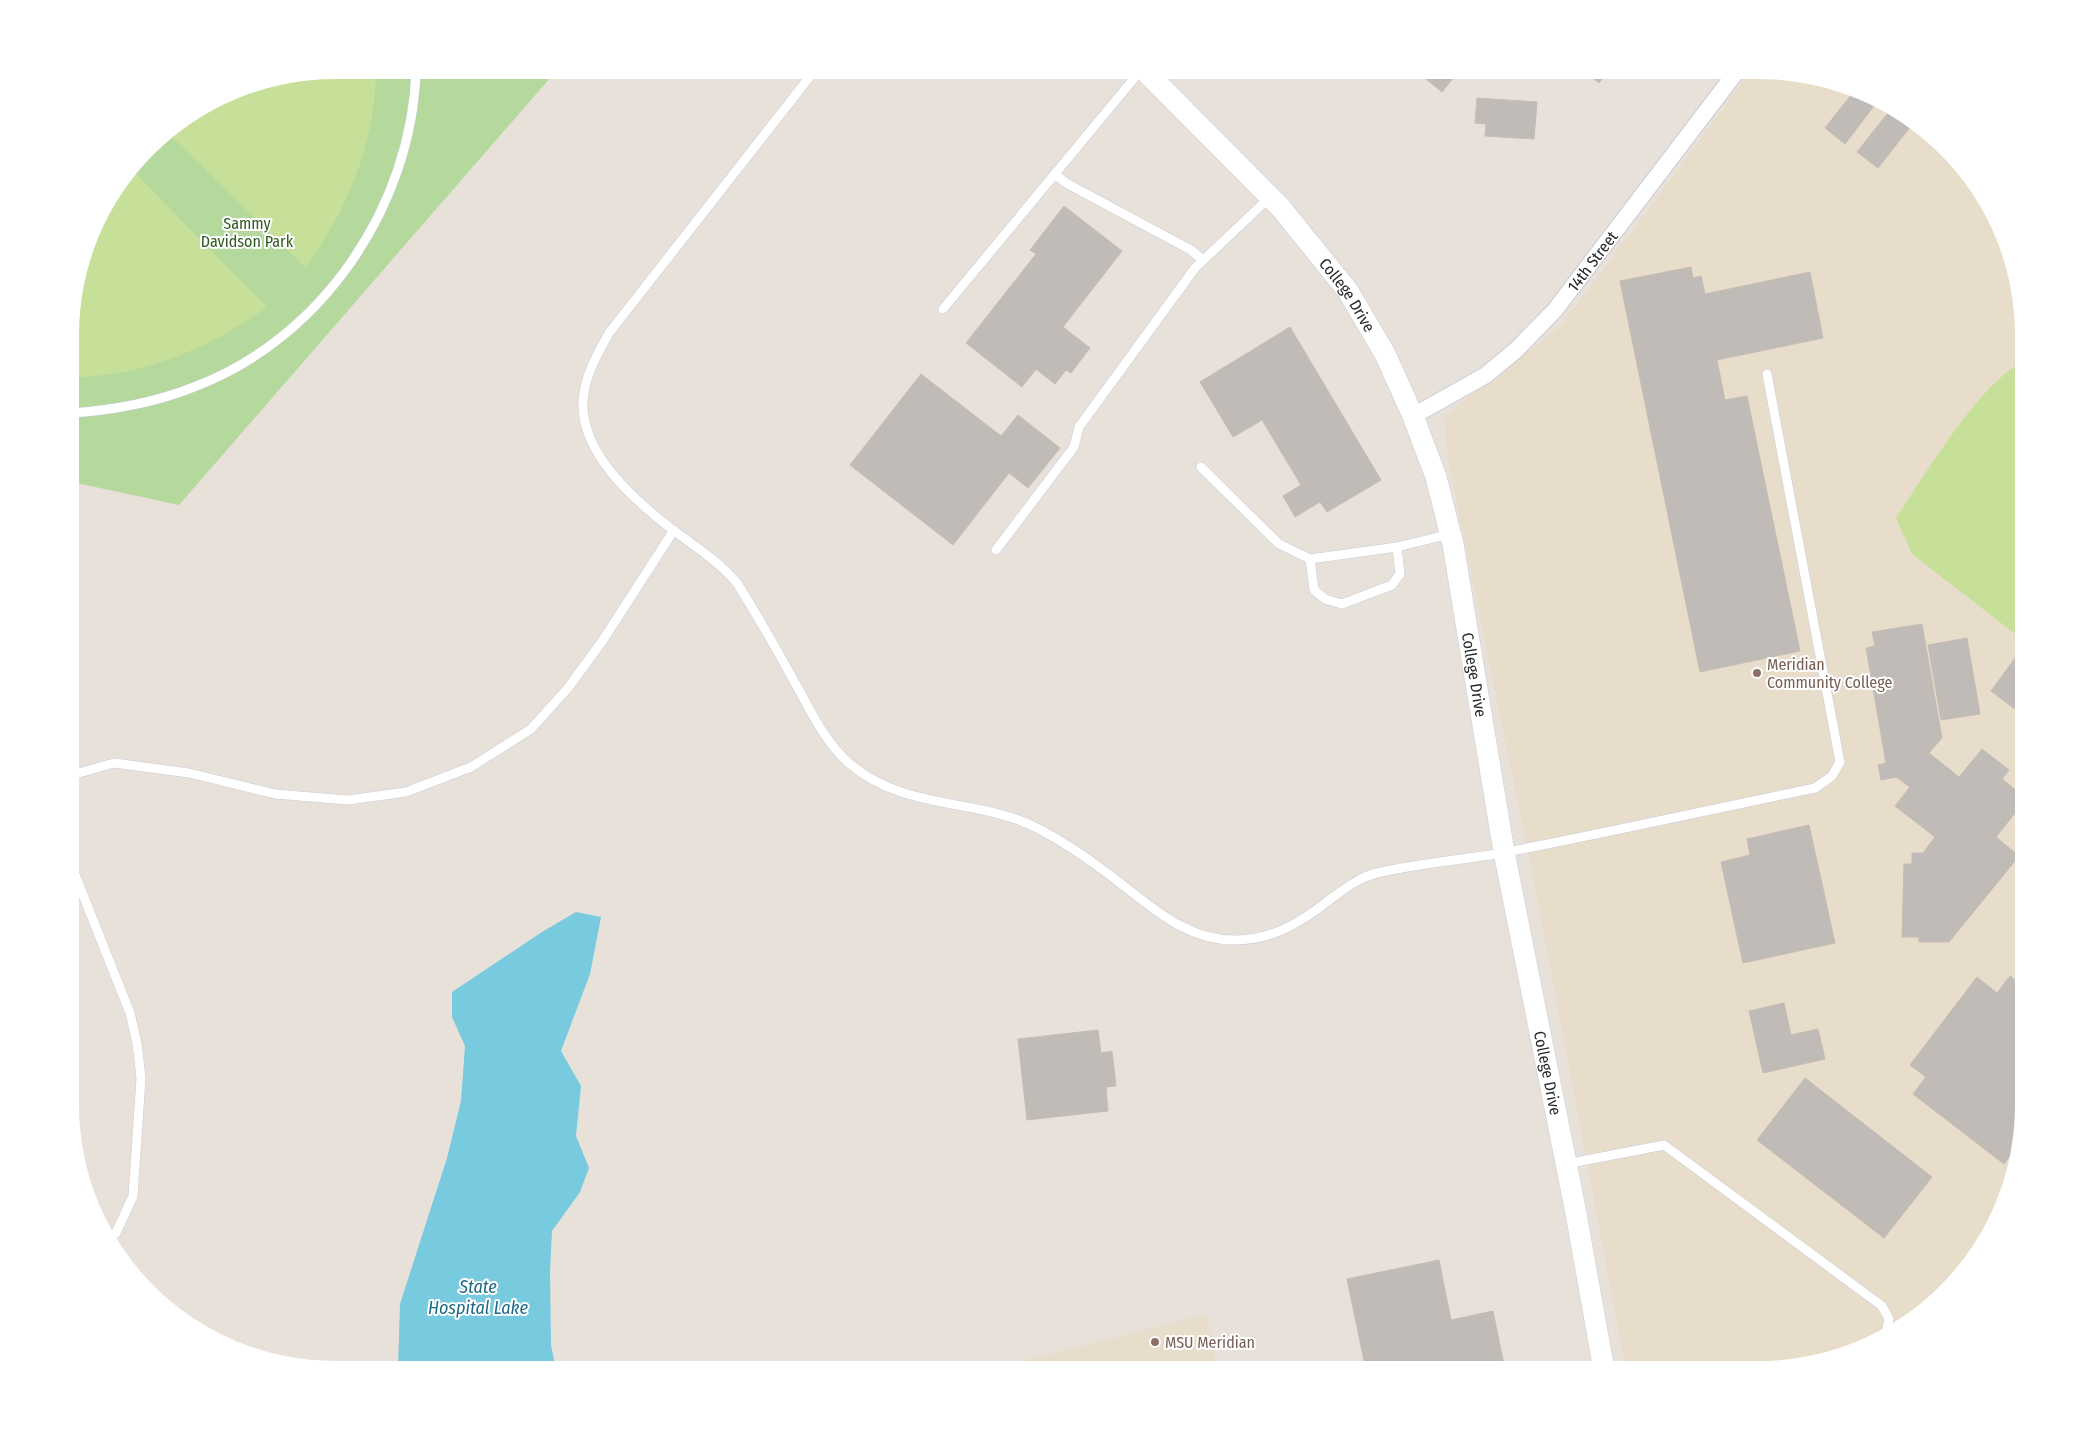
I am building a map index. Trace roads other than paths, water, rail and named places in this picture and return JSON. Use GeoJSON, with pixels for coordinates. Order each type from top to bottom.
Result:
{"type":"FeatureCollection","features":[{"type":"Feature","properties":{"kind":"street","name":"College Drive"},"geometry":{"type":"LineString","coordinates":[[1152,79],[1270,197],[1348,291],[1385,354],[1413,416],[1436,477],[1450,534],[1504,852],[1566,1164],[1602,1361]]}},
{"type":"Feature","properties":{"kind":"street","name":"14th Street"},"geometry":{"type":"LineString","coordinates":[[1413,416],[1486,374],[1516,350],[1555,310],[1730,79]]}},
{"type":"Feature","properties":{"kind":"lane"},"geometry":{"type":"LineString","coordinates":[[79,412],[154,401],[196,387],[234,368],[271,344],[304,316],[360,250],[381,212],[397,172],[409,130],[415,79]]}},
{"type":"Feature","properties":{"kind":"lane"},"geometry":{"type":"LineString","coordinates":[[808,79],[610,333],[598,351],[588,376],[583,398],[584,419],[590,440],[603,461],[619,480],[653,514],[718,562],[738,583],[831,743],[848,762],[863,774],[916,798],[999,814],[1028,823],[1054,836],[1187,931],[1210,939],[1260,939],[1287,929],[1346,888],[1373,873],[1504,852],[1815,788],[1832,776],[1840,762],[1767,374]]}},
{"type":"Feature","properties":{"kind":"lane"},"geometry":{"type":"LineString","coordinates":[[943,309],[1135,79]]}},
{"type":"Feature","properties":{"kind":"lane"},"geometry":{"type":"LineString","coordinates":[[1055,174],[1066,183],[1191,250],[1202,260]]}},
{"type":"Feature","properties":{"kind":"lane"},"geometry":{"type":"LineString","coordinates":[[996,550],[1074,447],[1078,427],[1195,268],[1270,197]]}},
{"type":"Feature","properties":{"kind":"lane"},"geometry":{"type":"LineString","coordinates":[[1201,467],[1278,544],[1310,559],[1397,547],[1450,534]]}},
{"type":"Feature","properties":{"kind":"lane"},"geometry":{"type":"LineString","coordinates":[[79,773],[114,763],[189,773],[275,794],[348,800],[406,792],[471,767],[531,729],[568,688],[603,640],[674,530]]}},
{"type":"Feature","properties":{"kind":"lane"},"geometry":{"type":"LineString","coordinates":[[1310,559],[1314,590],[1325,599],[1342,604],[1392,585],[1400,574],[1397,547]]}},
{"type":"Feature","properties":{"kind":"lane"},"geometry":{"type":"LineString","coordinates":[[79,885],[130,1013],[137,1043],[140,1078],[133,1196],[114,1235]]}},
{"type":"Feature","properties":{"kind":"lane"},"geometry":{"type":"LineString","coordinates":[[1566,1164],[1664,1145],[1882,1306],[1889,1319],[1887,1327]]}},
{"type":"Feature","properties":{"kind":"water","name":"State Hospital Lake"},"geometry":{"type":"Polygon","coordinates":[[[576,912],[601,917],[590,974],[561,1051],[581,1086],[576,1136],[589,1168],[580,1192],[552,1231],[550,1272],[551,1345],[554,1361],[398,1361],[400,1304],[447,1158],[461,1101],[465,1046],[452,1017],[452,992],[542,932],[576,912]]]}},
{"type":"Feature","properties":{"kind":"place","name":"Meridian Community College"},"geometry":{"type":"Point","coordinates":[1757,673]}},
{"type":"Feature","properties":{"kind":"place","name":"MSU Meridian"},"geometry":{"type":"Point","coordinates":[1155,1342]}},
{"type":"Feature","properties":{"kind":"park label","name":"Sammy Davidson Park"},"geometry":{"type":"Point","coordinates":[247,232]}}]}
